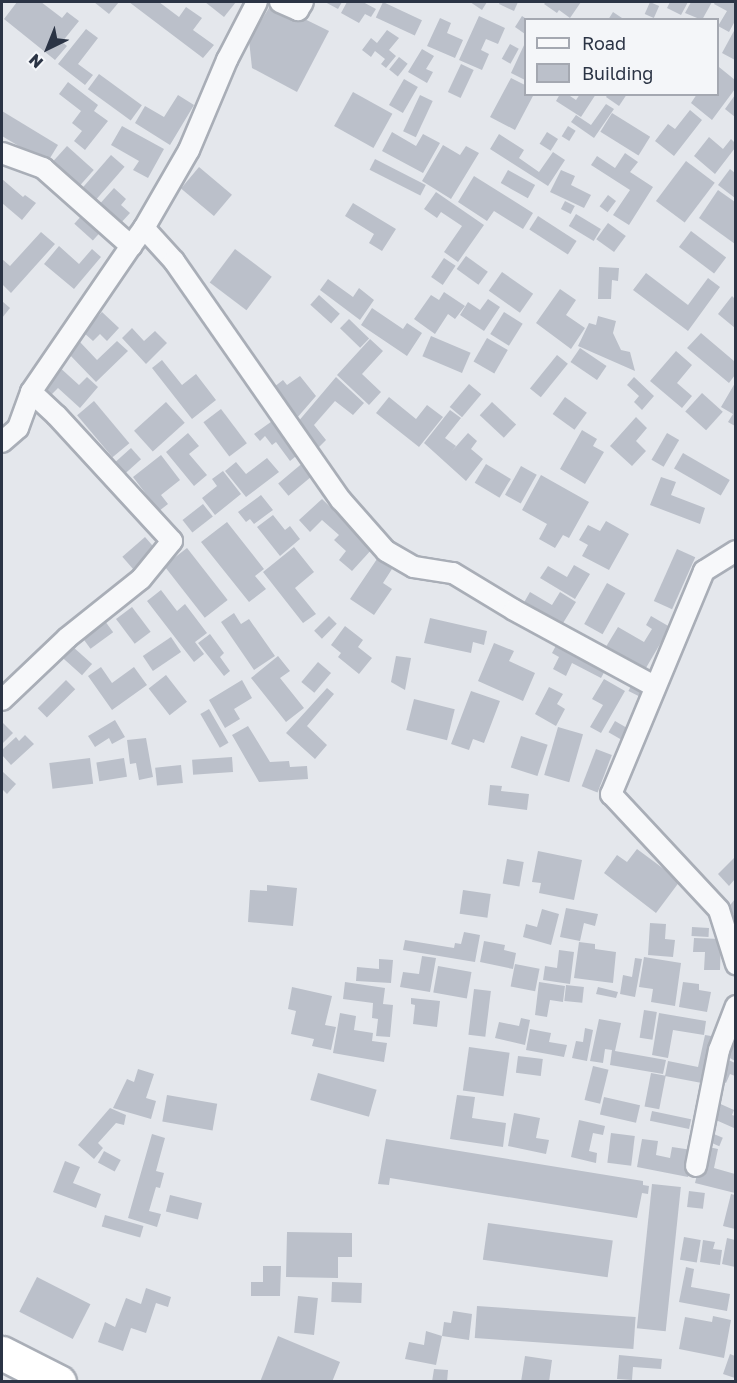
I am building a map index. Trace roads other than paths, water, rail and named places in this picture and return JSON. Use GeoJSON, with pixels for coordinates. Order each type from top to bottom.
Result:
{"type":"FeatureCollection","features":[{"type":"Feature","properties":{"kind":"highway"},"geometry":{"type":"LineString","coordinates":[[2,1353],[59,1382]]}},
{"type":"Feature","properties":{"kind":"street"},"geometry":{"type":"LineString","coordinates":[[2,442],[18,428],[31,392],[144,228],[189,150],[227,60],[257,2]]}},
{"type":"Feature","properties":{"kind":"street"},"geometry":{"type":"LineString","coordinates":[[280,2],[298,10],[303,2]]}},
{"type":"Feature","properties":{"kind":"street"},"geometry":{"type":"LineString","coordinates":[[2,153],[43,168],[131,246]]}},
{"type":"Feature","properties":{"kind":"street"},"geometry":{"type":"LineString","coordinates":[[144,228],[174,261],[341,500],[386,551],[414,567],[453,573],[514,610],[654,686]]}},
{"type":"Feature","properties":{"kind":"street"},"geometry":{"type":"LineString","coordinates":[[2,700],[67,638],[141,579],[172,541],[56,415],[31,392]]}},
{"type":"Feature","properties":{"kind":"street"},"geometry":{"type":"LineString","coordinates":[[735,551],[704,571],[654,686],[611,794],[719,910],[735,964]]}},
{"type":"Feature","properties":{"kind":"street"},"geometry":{"type":"LineString","coordinates":[[696,1166],[719,1050],[735,1006]]}}]}
